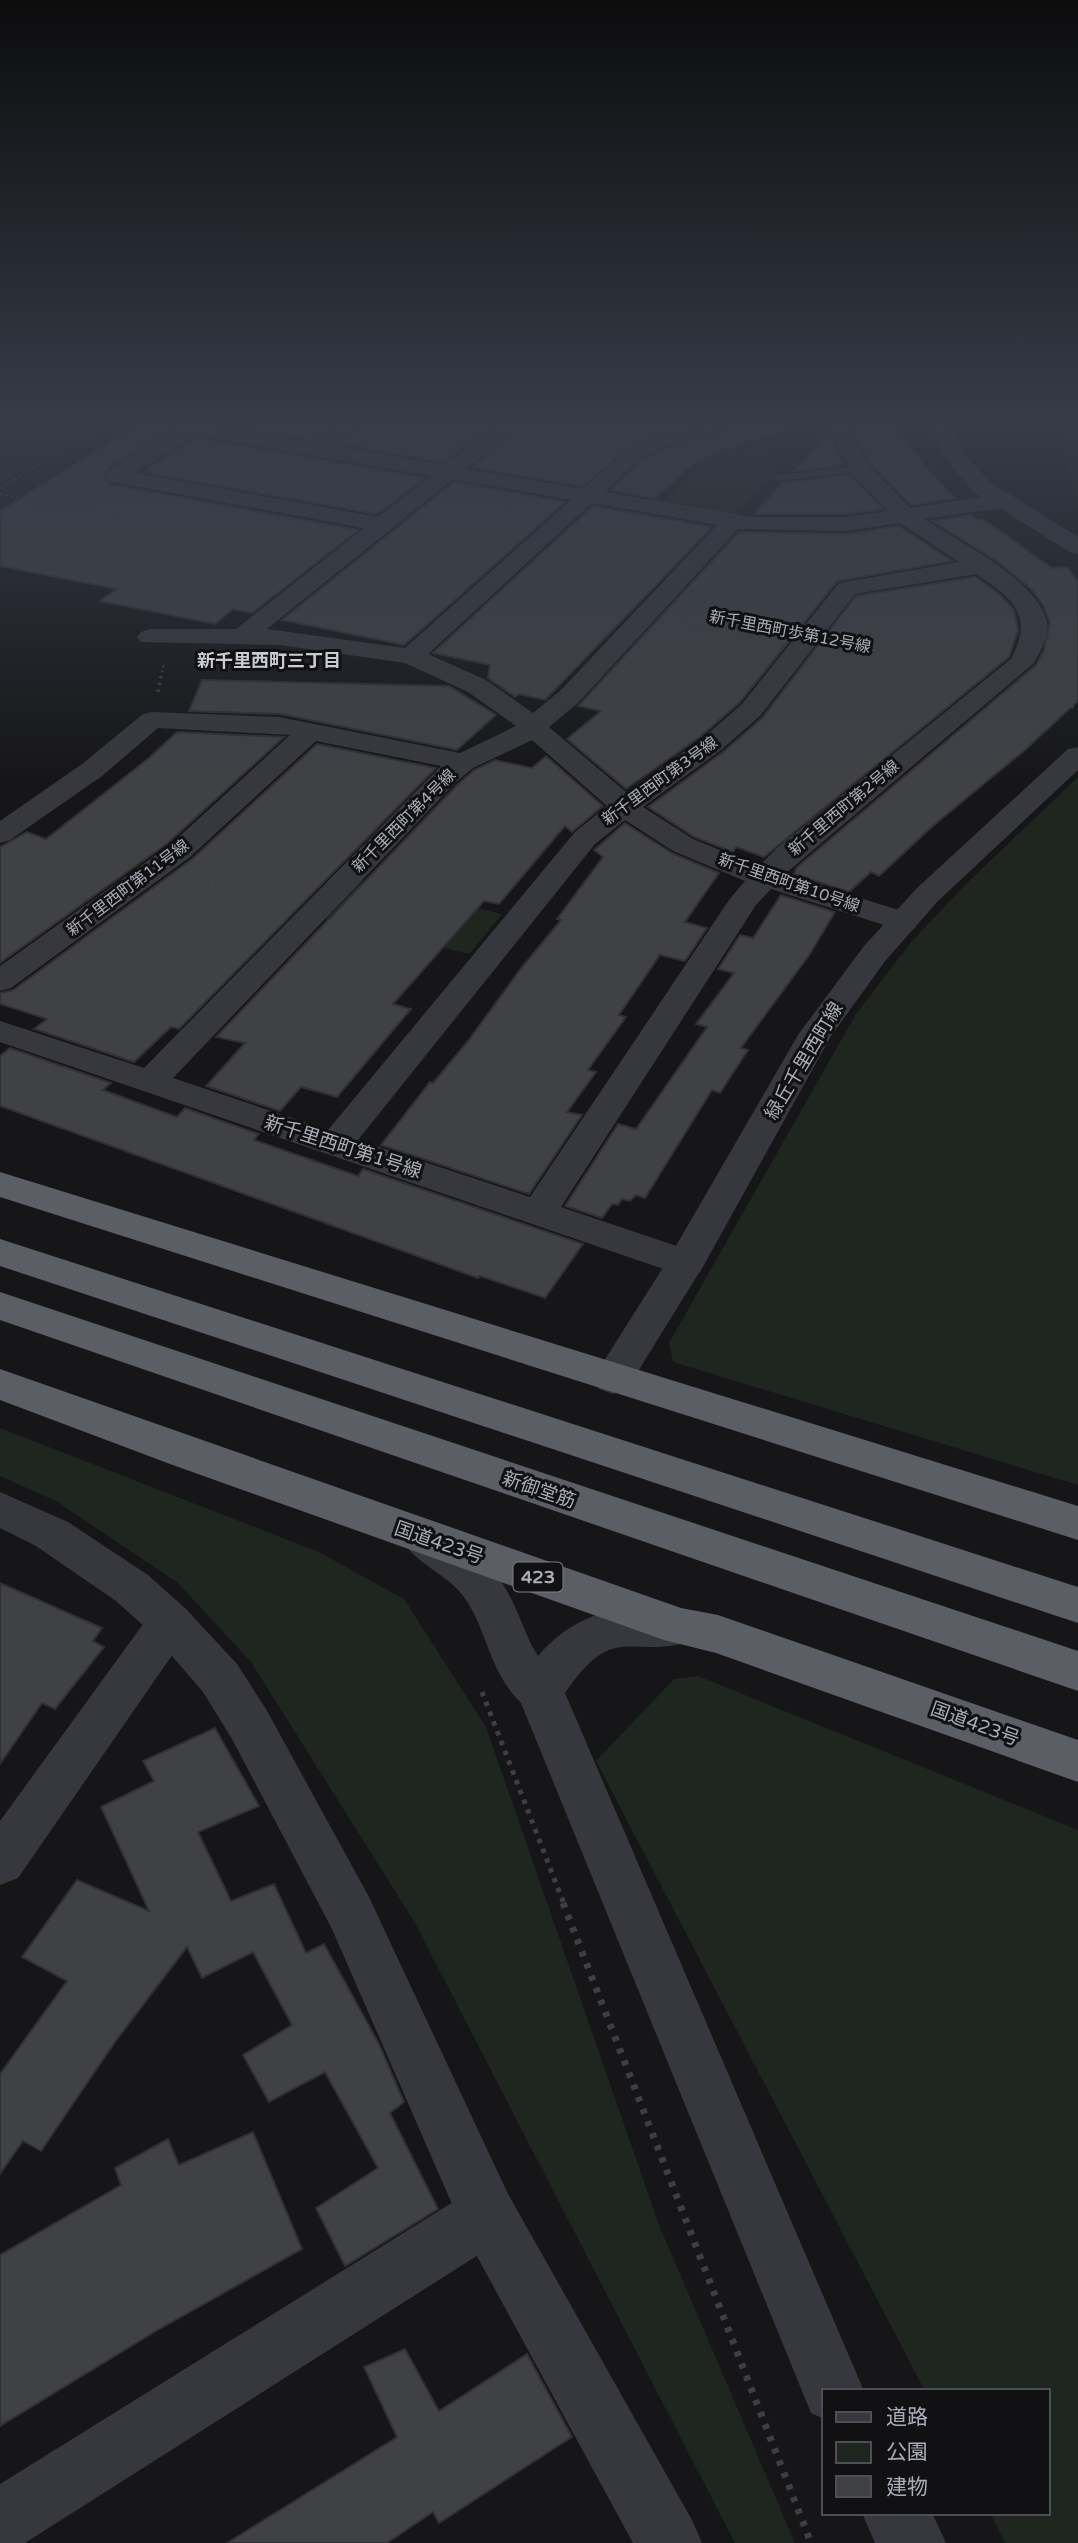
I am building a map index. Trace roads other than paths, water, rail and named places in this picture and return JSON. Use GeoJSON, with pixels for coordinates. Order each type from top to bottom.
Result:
{"type":"FeatureCollection","features":[{"type":"Feature","properties":{"kind":"highway"},"geometry":{"type":"LineString","coordinates":[[0,1184],[613,1379],[1078,1523]]}},
{"type":"Feature","properties":{"kind":"highway"},"geometry":{"type":"LineString","coordinates":[[0,1252],[1068,1599]]}},
{"type":"Feature","properties":{"kind":"highway","name":"新御堂筋"},"geometry":{"type":"LineString","coordinates":[[0,1306],[1078,1671]]}},
{"type":"Feature","properties":{"kind":"highway","name":"国道423号"},"geometry":{"type":"LineString","coordinates":[[0,1384],[419,1536],[680,1627],[718,1634],[1078,1761]]}},
{"type":"Feature","properties":{"kind":"highway"},"geometry":{"type":"LineString","coordinates":[[1030,1654],[1078,1687]]}},
{"type":"Feature","properties":{"kind":"street"},"geometry":{"type":"LineString","coordinates":[[243,636],[358,544]]}},
{"type":"Feature","properties":{"kind":"street"},"geometry":{"type":"LineString","coordinates":[[411,656],[535,544]]}},
{"type":"Feature","properties":{"kind":"street","name":"新千里西町第4号線"},"geometry":{"type":"LineString","coordinates":[[150,1082],[463,762],[522,736],[570,696],[712,544]]}},
{"type":"Feature","properties":{"kind":"street","name":"新千里西町第2号線"},"geometry":{"type":"LineString","coordinates":[[539,1212],[744,900],[787,854],[1021,663],[1028,652],[1035,623],[1020,596],[946,544]]}},
{"type":"Feature","properties":{"kind":"street","name":"新千里西町第3号線"},"geometry":{"type":"LineString","coordinates":[[335,1145],[585,838],[624,805],[730,730],[766,692],[847,588],[980,566]]}},
{"type":"Feature","properties":{"kind":"street","name":"新千里西町第10号線"},"geometry":{"type":"LineString","coordinates":[[150,637],[243,636],[332,643],[411,656],[491,694],[624,805],[683,845],[765,877],[903,922]]}},
{"type":"Feature","properties":{"kind":"street"},"geometry":{"type":"LineString","coordinates":[[10,828],[92,771],[152,720],[227,721],[312,730],[463,762]]}},
{"type":"Feature","properties":{"kind":"street","name":"新千里西町第11号線"},"geometry":{"type":"LineString","coordinates":[[0,981],[156,870],[312,730]]}},
{"type":"Feature","properties":{"kind":"street","name":"緑丘千里西町線"},"geometry":{"type":"LineString","coordinates":[[613,1379],[686,1263],[815,1035],[875,953],[927,895],[1078,755]]}},
{"type":"Feature","properties":{"kind":"street","name":"新千里西町第1号線"},"geometry":{"type":"LineString","coordinates":[[0,1031],[686,1263]]}},
{"type":"Feature","properties":{"kind":"street"},"geometry":{"type":"LineString","coordinates":[[0,1509],[52,1534],[94,1560],[170,1622],[220,1678],[249,1724],[351,1914],[487,2216],[669,2543]]}},
{"type":"Feature","properties":{"kind":"street"},"geometry":{"type":"LineString","coordinates":[[419,1536],[476,1579],[484,1591],[512,1659],[525,1678],[540,1691],[832,2389]]}},
{"type":"Feature","properties":{"kind":"street"},"geometry":{"type":"LineString","coordinates":[[0,1861],[170,1622]]}},
{"type":"Feature","properties":{"kind":"street"},"geometry":{"type":"LineString","coordinates":[[540,1691],[561,1659],[579,1641],[592,1634],[624,1626],[680,1627]]}},
{"type":"Feature","properties":{"kind":"street"},"geometry":{"type":"LineString","coordinates":[[0,2521],[487,2216]]}},
{"type":"Feature","properties":{"kind":"street"},"geometry":{"type":"LineString","coordinates":[[895,2515],[913,2543]]}},
{"type":"Feature","properties":{"kind":"district","name":"新千里西町三丁目"},"geometry":{"type":"Point","coordinates":[269,661]}}]}
